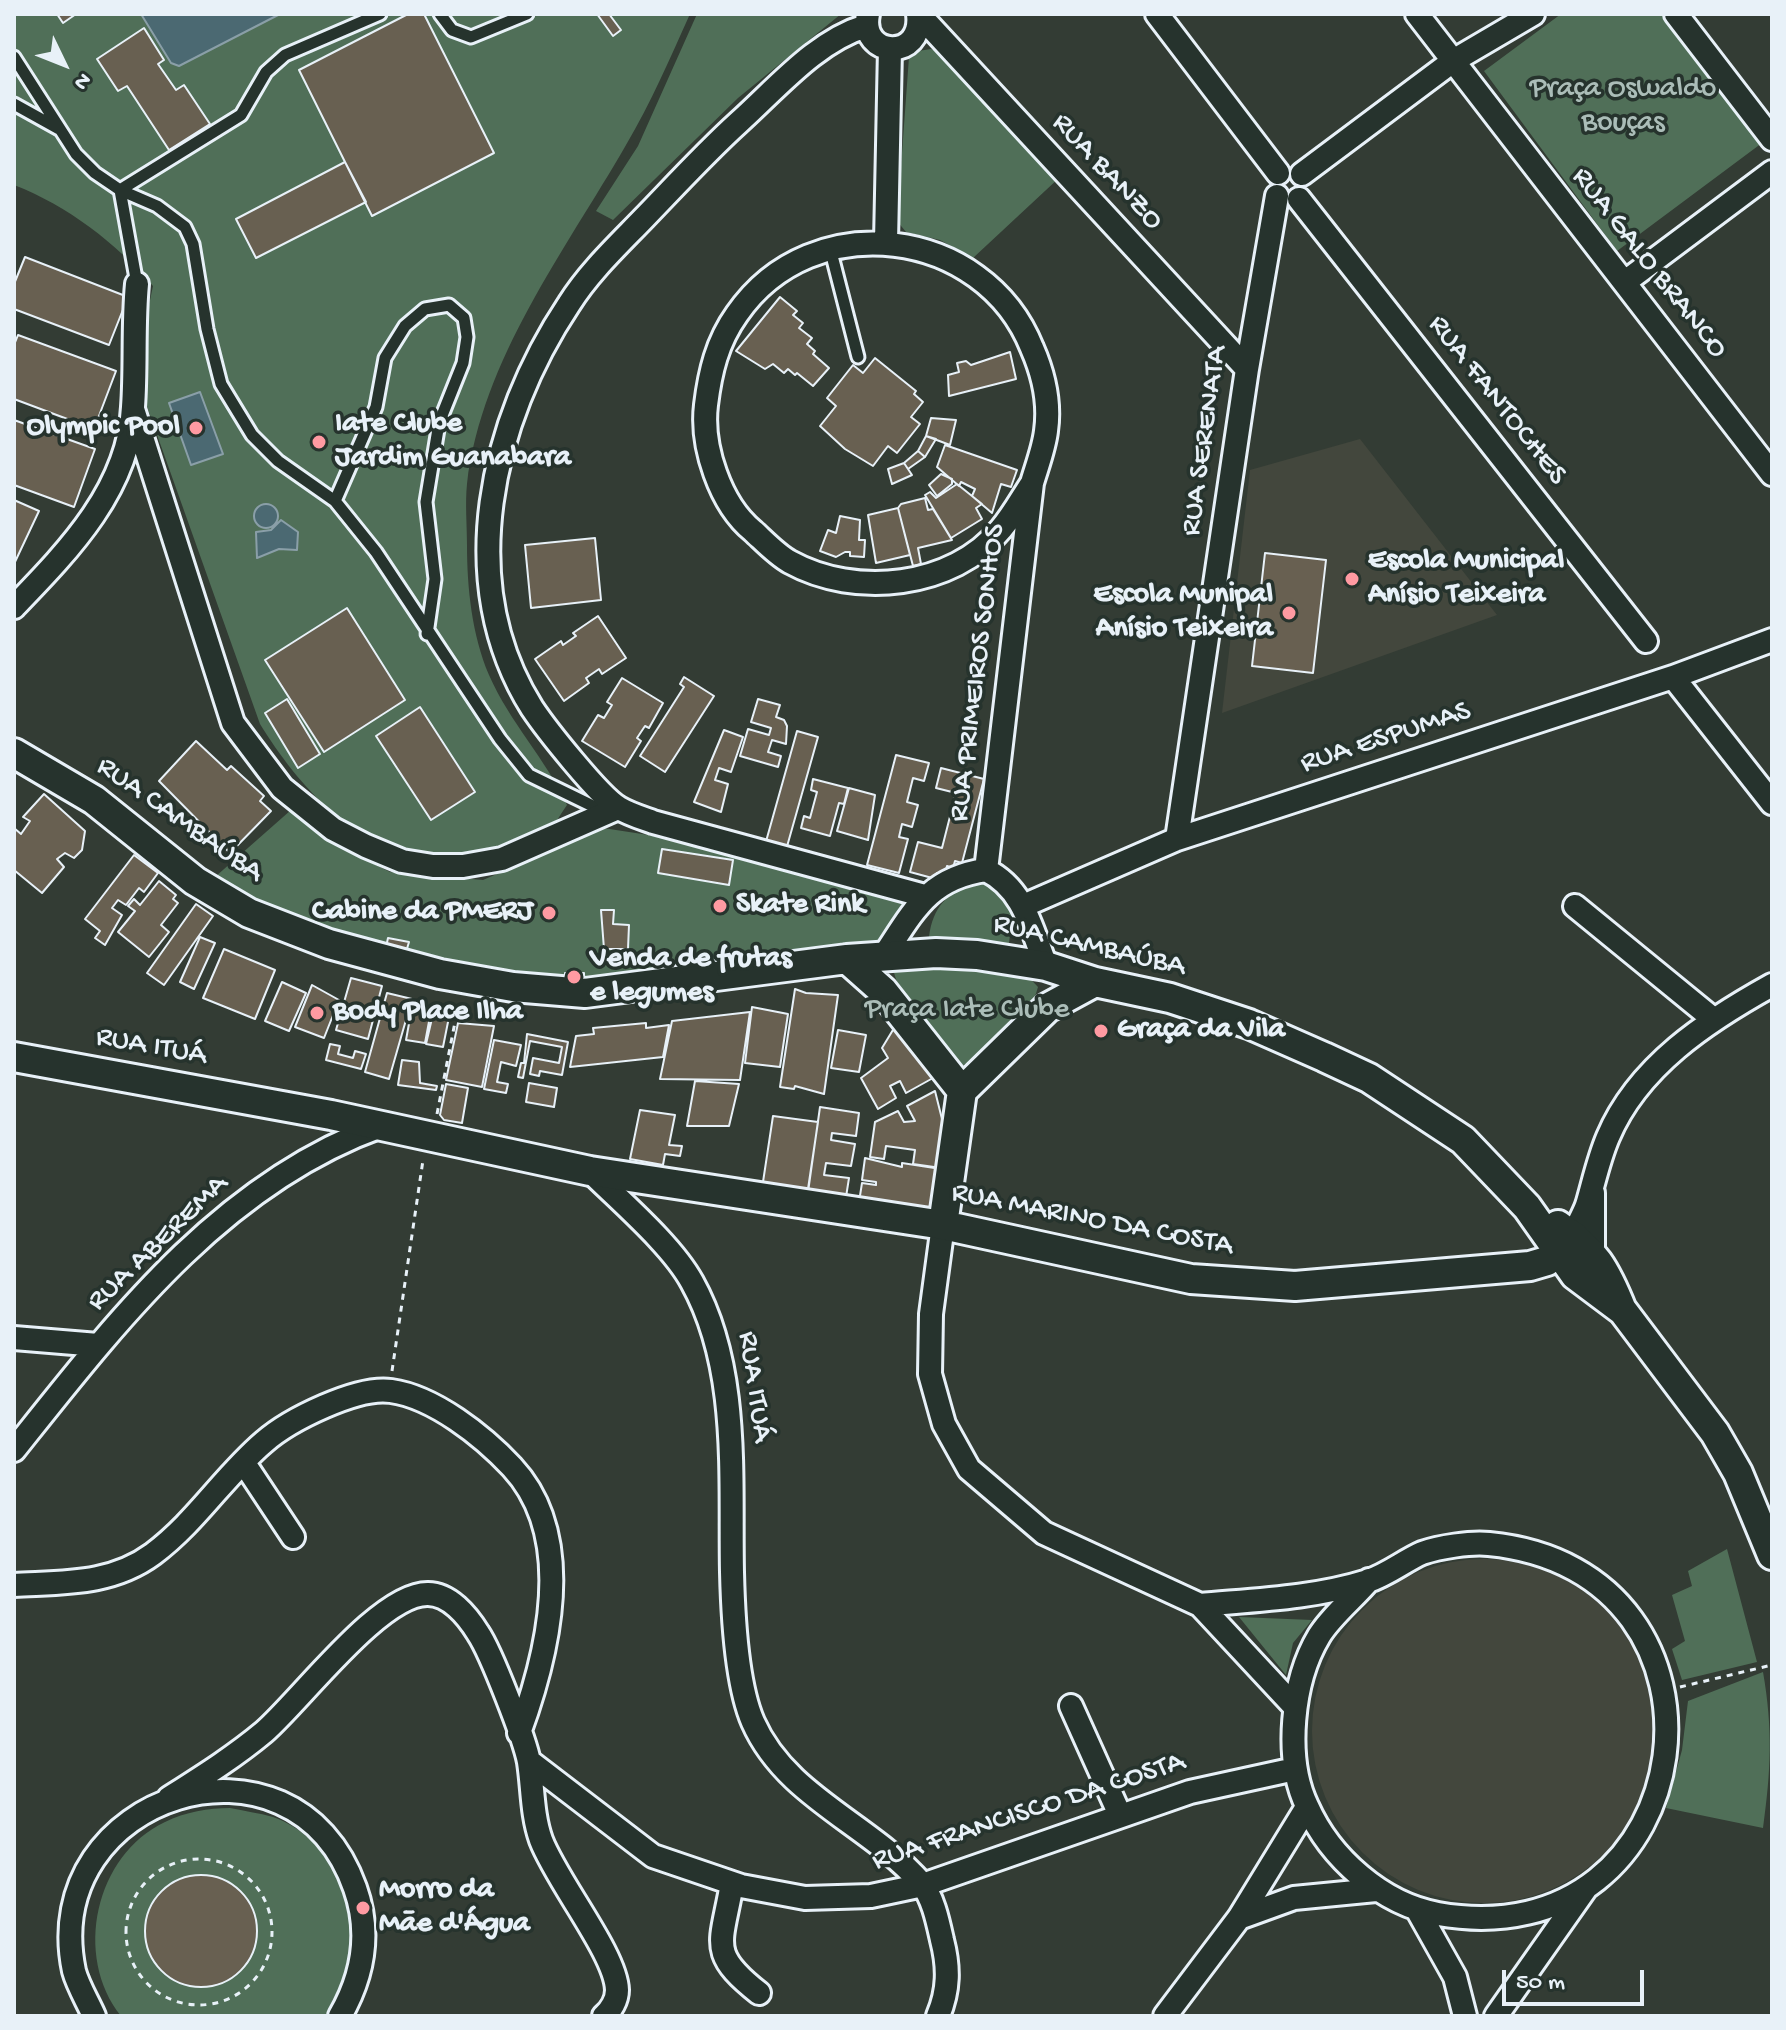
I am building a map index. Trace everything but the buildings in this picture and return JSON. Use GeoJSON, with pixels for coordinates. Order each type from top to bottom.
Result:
{"type":"FeatureCollection","features":[{"type":"Feature","properties":{"kind":"street"},"geometry":{"type":"LineString","coordinates":[[1157,14],[1278,173]]}},
{"type":"Feature","properties":{"kind":"street","name":"RUA GALO BRANCO"},"geometry":{"type":"LineString","coordinates":[[1417,14],[1772,474]]}},
{"type":"Feature","properties":{"kind":"street"},"geometry":{"type":"LineString","coordinates":[[1302,174],[1453,61],[1533,14]]}},
{"type":"Feature","properties":{"kind":"street"},"geometry":{"type":"LineString","coordinates":[[1676,14],[1772,139]]}},
{"type":"Feature","properties":{"kind":"street"},"geometry":{"type":"LineString","coordinates":[[918,18],[918,32],[907,45],[890,48],[874,42],[867,20],[836,36],[719,140],[599,265],[570,301],[535,359],[504,440],[492,497],[488,545],[490,594],[502,644],[520,688],[545,727],[614,811],[925,896]]}},
{"type":"Feature","properties":{"kind":"street","name":"RUA BANZO"},"geometry":{"type":"LineString","coordinates":[[918,18],[928,24],[1247,369]]}},
{"type":"Feature","properties":{"kind":"street"},"geometry":{"type":"LineString","coordinates":[[886,242],[890,48]]}},
{"type":"Feature","properties":{"kind":"street"},"geometry":{"type":"LineString","coordinates":[[1292,169],[1302,174],[1306,185],[1288,197],[1273,184],[1278,173],[1292,169]]}},
{"type":"Feature","properties":{"kind":"street"},"geometry":{"type":"LineString","coordinates":[[1625,282],[1772,172]]}},
{"type":"Feature","properties":{"kind":"street","name":"RUA SERENATA"},"geometry":{"type":"LineString","coordinates":[[1177,839],[1247,369],[1288,197]]}},
{"type":"Feature","properties":{"kind":"street","name":"RUA FANTOCHES"},"geometry":{"type":"LineString","coordinates":[[1288,197],[1646,641]]}},
{"type":"Feature","properties":{"kind":"street","name":"RUA PRIMEIROS SONHOS"},"geometry":{"type":"LineString","coordinates":[[986,870],[1032,483],[1046,430],[1043,375],[1023,324],[987,282],[940,253],[886,242],[829,248],[778,273],[737,313],[711,364],[704,421],[716,477],[746,526],[789,562],[843,582],[900,583],[954,565],[1000,531],[1032,483]]}},
{"type":"Feature","properties":{"kind":"street"},"geometry":{"type":"LineString","coordinates":[[14,607],[55,564],[106,499],[125,456],[133,409],[137,284]]}},
{"type":"Feature","properties":{"kind":"street"},"geometry":{"type":"LineString","coordinates":[[133,409],[233,723],[282,788],[333,829],[402,861],[433,866],[463,866],[502,859],[614,811]]}},
{"type":"Feature","properties":{"kind":"street","name":"RUA ESPUMAS"},"geometry":{"type":"LineString","coordinates":[[1023,906],[1177,839],[1673,677],[1772,640]]}},
{"type":"Feature","properties":{"kind":"street"},"geometry":{"type":"LineString","coordinates":[[1673,677],[1772,803]]}},
{"type":"Feature","properties":{"kind":"street","name":"RUA CAMBAÚBA"},"geometry":{"type":"LineString","coordinates":[[14,753],[94,800],[195,881],[249,913],[329,944],[425,970],[513,987],[585,993],[847,959],[977,955],[1046,966],[1095,982],[1170,998],[1249,1024],[1369,1078],[1463,1140],[1545,1229],[1574,1246],[1608,1274],[1623,1311],[1715,1433],[1738,1473],[1772,1555]]}},
{"type":"Feature","properties":{"kind":"street"},"geometry":{"type":"LineString","coordinates":[[883,991],[883,957],[925,896],[947,879],[986,870],[1004,879],[1023,906],[1046,966],[1047,1008]]}},
{"type":"Feature","properties":{"kind":"street"},"geometry":{"type":"LineString","coordinates":[[1575,906],[1712,1018]]}},
{"type":"Feature","properties":{"kind":"street"},"geometry":{"type":"LineString","coordinates":[[847,959],[883,991],[962,1091]]}},
{"type":"Feature","properties":{"kind":"street"},"geometry":{"type":"LineString","coordinates":[[1095,982],[1047,1008],[962,1091],[931,1314],[930,1374],[944,1424],[969,1469],[1044,1533],[1200,1605],[1294,1706]]}},
{"type":"Feature","properties":{"kind":"street"},"geometry":{"type":"LineString","coordinates":[[1574,1246],[1608,1136],[1639,1084],[1712,1018],[1772,985]]}},
{"type":"Feature","properties":{"kind":"street","name":"RUA ITUÁ"},"geometry":{"type":"LineString","coordinates":[[14,1057],[381,1126],[590,1171],[692,1280],[719,1344],[729,1442],[732,1593],[740,1667],[752,1719],[772,1757],[811,1794],[923,1885],[938,1920],[948,1966],[945,2000],[938,2016]]}},
{"type":"Feature","properties":{"kind":"street","name":"RUA ABEREMA"},"geometry":{"type":"LineString","coordinates":[[14,1450],[98,1345],[227,1212],[290,1168],[338,1142],[381,1126]]}},
{"type":"Feature","properties":{"kind":"street","name":"RUA MARINO DA COSTA"},"geometry":{"type":"LineString","coordinates":[[590,1171],[943,1225],[1191,1279],[1264,1286],[1530,1266],[1547,1261],[1574,1246]]}},
{"type":"Feature","properties":{"kind":"street","name":"RUA CAMBAÚBA"},"geometry":{"type":"LineString","coordinates":[[1574,1246],[1592,1264],[1575,1275],[1623,1311]]}},
{"type":"Feature","properties":{"kind":"street"},"geometry":{"type":"LineString","coordinates":[[14,1338],[98,1345]]}},
{"type":"Feature","properties":{"kind":"street"},"geometry":{"type":"LineString","coordinates":[[14,1585],[73,1585],[109,1576],[152,1555],[200,1511],[265,1441],[321,1404],[389,1390],[436,1408],[471,1429],[514,1469],[542,1515],[550,1556],[548,1622],[536,1688],[519,1733]]}},
{"type":"Feature","properties":{"kind":"street"},"geometry":{"type":"LineString","coordinates":[[244,1463],[293,1537]]}},
{"type":"Feature","properties":{"kind":"street"},"geometry":{"type":"LineString","coordinates":[[1200,1605],[1288,1597],[1369,1580],[1425,1552],[1486,1544],[1547,1555],[1601,1586],[1642,1633],[1665,1691],[1669,1746],[1656,1801],[1628,1849],[1587,1887],[1496,2016]]}},
{"type":"Feature","properties":{"kind":"street"},"geometry":{"type":"LineString","coordinates":[[1369,1580],[1319,1635],[1294,1706],[1295,1769],[1307,1807],[1337,1852],[1376,1890],[1418,1911],[1476,1921],[1534,1913],[1587,1887]]}},
{"type":"Feature","properties":{"kind":"street"},"geometry":{"type":"LineString","coordinates":[[94,2016],[74,1972],[72,1918],[88,1867],[122,1825],[234,1757],[268,1729],[364,1630],[401,1599],[428,1594],[450,1600],[479,1633],[529,1761],[531,1798],[540,1838],[556,1874],[612,1964],[618,1993],[611,2010],[604,2016]]}},
{"type":"Feature","properties":{"kind":"street"},"geometry":{"type":"LineString","coordinates":[[1071,1706],[1120,1815]]}},
{"type":"Feature","properties":{"kind":"street","name":"RUA FRANCISCO DA COSTA"},"geometry":{"type":"LineString","coordinates":[[529,1761],[653,1856],[732,1883],[805,1898],[871,1896],[923,1885],[1190,1792],[1295,1769]]}},
{"type":"Feature","properties":{"kind":"street"},"geometry":{"type":"LineString","coordinates":[[169,1798],[210,1790],[252,1793],[291,1808],[324,1834],[348,1868],[362,1907],[364,1949],[355,1990],[340,2016]]}},
{"type":"Feature","properties":{"kind":"street"},"geometry":{"type":"LineString","coordinates":[[1165,2016],[1239,1918],[1307,1807]]}},
{"type":"Feature","properties":{"kind":"street"},"geometry":{"type":"LineString","coordinates":[[732,1883],[722,1947],[725,1963],[759,1993]]}},
{"type":"Feature","properties":{"kind":"street"},"geometry":{"type":"LineString","coordinates":[[1239,1918],[1294,1898],[1376,1890]]}},
{"type":"Feature","properties":{"kind":"street"},"geometry":{"type":"LineString","coordinates":[[1418,1911],[1455,1977],[1465,2016]]}},
{"type":"Feature","properties":{"kind":"lane"},"geometry":{"type":"LineString","coordinates":[[120,190],[241,115],[266,72],[285,55],[380,14]]}},
{"type":"Feature","properties":{"kind":"lane"},"geometry":{"type":"LineString","coordinates":[[440,14],[452,30],[471,37],[527,14]]}},
{"type":"Feature","properties":{"kind":"lane"},"geometry":{"type":"LineString","coordinates":[[14,57],[59,129],[95,173],[120,190],[157,206],[185,227],[193,244],[207,329],[221,384],[252,435],[278,461],[335,501],[376,552],[427,634],[529,775],[614,811]]}},
{"type":"Feature","properties":{"kind":"lane"},"geometry":{"type":"LineString","coordinates":[[14,104],[59,129]]}},
{"type":"Feature","properties":{"kind":"lane"},"geometry":{"type":"LineString","coordinates":[[120,190],[137,284]]}},
{"type":"Feature","properties":{"kind":"lane"},"geometry":{"type":"LineString","coordinates":[[829,248],[858,357]]}},
{"type":"Feature","properties":{"kind":"lane"},"geometry":{"type":"LineString","coordinates":[[335,501],[376,407],[385,358],[405,326],[425,309],[449,305],[464,318],[467,337],[463,363],[439,423],[426,502],[435,579],[427,634]]}},
{"type":"Feature","properties":{"kind":"path"},"geometry":{"type":"LineString","coordinates":[[389,1390],[429,1136],[456,1017]]}},
{"type":"Feature","properties":{"kind":"path"},"geometry":{"type":"LineString","coordinates":[[1665,1691],[1772,1665]]}},
{"type":"Feature","properties":{"kind":"path"},"geometry":{"type":"LineString","coordinates":[[205,1858],[229,1864],[250,1878],[266,1902],[272,1925],[270,1949],[261,1971],[245,1989],[223,2001],[197,2005],[172,2000],[149,1986],[128,1951],[126,1924],[134,1898],[157,1871],[180,1861],[205,1858]]}},
{"type":"Feature","properties":{"kind":"shaded area","name":"Escola Municipal Anísio Teixeira"},"geometry":{"type":"Polygon","coordinates":[[[1360,439],[1497,615],[1222,713],[1250,470],[1360,439]]]}},
{"type":"Feature","properties":{"kind":"shaded area"},"geometry":{"type":"Polygon","coordinates":[[[1484,1559],[1518,1562],[1550,1572],[1580,1588],[1606,1609],[1627,1635],[1643,1665],[1653,1697],[1656,1731],[1653,1765],[1643,1797],[1627,1827],[1606,1853],[1580,1874],[1550,1890],[1518,1900],[1484,1903],[1450,1900],[1418,1890],[1388,1874],[1362,1853],[1341,1827],[1325,1797],[1315,1765],[1312,1731],[1315,1697],[1325,1665],[1341,1635],[1362,1609],[1388,1588],[1418,1572],[1450,1562],[1484,1559]]]}},
{"type":"Feature","properties":{"kind":"green space","name":"Iate Clube Jardim Guanabara"},"geometry":{"type":"Polygon","coordinates":[[[14,14],[141,14],[171,63],[195,58],[280,14],[690,14],[635,129],[529,307],[508,350],[476,438],[467,484],[467,561],[475,628],[489,675],[567,805],[549,830],[528,840],[452,857],[417,856],[389,848],[362,834],[314,795],[260,724],[145,401],[143,333],[153,286],[90,227],[14,185],[14,14]]]}},
{"type":"Feature","properties":{"kind":"green space"},"geometry":{"type":"Polygon","coordinates":[[[697,14],[841,14],[738,98],[613,220],[596,211],[638,146],[697,14]]]}},
{"type":"Feature","properties":{"kind":"green space","name":"Praça Oswaldo Bouças"},"geometry":{"type":"Polygon","coordinates":[[[1561,14],[1666,14],[1762,143],[1617,251],[1484,71],[1561,14]]]}},
{"type":"Feature","properties":{"kind":"green space"},"geometry":{"type":"Polygon","coordinates":[[[931,49],[943,53],[1060,177],[973,258],[940,240],[906,232],[897,221],[909,57],[918,51],[931,49]]]}},
{"type":"Feature","properties":{"kind":"green space","name":"Praça Iate Clube"},"geometry":{"type":"Polygon","coordinates":[[[291,810],[328,841],[390,872],[483,880],[603,828],[668,838],[913,906],[882,950],[586,987],[517,980],[319,935],[221,894],[215,877],[291,810]]]}},
{"type":"Feature","properties":{"kind":"green space"},"geometry":{"type":"Polygon","coordinates":[[[973,880],[995,888],[1013,910],[1009,943],[929,937],[934,917],[943,902],[973,880]]]}},
{"type":"Feature","properties":{"kind":"green space","name":"Praça Iate Clube"},"geometry":{"type":"Polygon","coordinates":[[[893,969],[1021,969],[1038,987],[1027,1012],[1009,1033],[962,1066],[939,1047],[919,1024],[893,969]]]}},
{"type":"Feature","properties":{"kind":"green space"},"geometry":{"type":"Polygon","coordinates":[[[1727,1549],[1757,1662],[1682,1680],[1672,1649],[1685,1641],[1672,1595],[1692,1586],[1688,1571],[1727,1549]]]}},
{"type":"Feature","properties":{"kind":"green space"},"geometry":{"type":"Polygon","coordinates":[[[1239,1617],[1312,1620],[1293,1643],[1286,1675],[1239,1617]]]}},
{"type":"Feature","properties":{"kind":"green space"},"geometry":{"type":"Polygon","coordinates":[[[1763,1672],[1770,1750],[1763,1828],[1666,1808],[1682,1750],[1688,1701],[1763,1672]]]}},
{"type":"Feature","properties":{"kind":"green space"},"geometry":{"type":"Polygon","coordinates":[[[230,1808],[273,1817],[293,1827],[326,1858],[337,1877],[346,1898],[352,1943],[349,1971],[330,2011],[325,2016],[121,2016],[106,1992],[98,1965],[95,1937],[99,1909],[108,1882],[122,1858],[141,1837],[165,1822],[197,1811],[230,1808]]]}},
{"type":"Feature","properties":{"kind":"water"},"geometry":{"type":"Polygon","coordinates":[[[141,14],[280,14],[179,66],[171,63],[141,14]]]}},
{"type":"Feature","properties":{"kind":"water","name":"Olympic Pool"},"geometry":{"type":"Polygon","coordinates":[[[200,392],[223,454],[191,465],[169,403],[200,392]]]}},
{"type":"Feature","properties":{"kind":"water"},"geometry":{"type":"Polygon","coordinates":[[[266,504],[277,511],[278,516],[271,527],[266,528],[255,521],[254,516],[261,505],[266,504]]]}},
{"type":"Feature","properties":{"kind":"water"},"geometry":{"type":"Polygon","coordinates":[[[281,520],[298,532],[297,550],[279,549],[257,558],[256,532],[271,530],[281,520]]]}},
{"type":"Feature","properties":{"kind":"place","name":"Olympic Pool"},"geometry":{"type":"Point","coordinates":[196,428]}},
{"type":"Feature","properties":{"kind":"place","name":"Iate Clube Jardim Guanabara"},"geometry":{"type":"Point","coordinates":[319,442]}},
{"type":"Feature","properties":{"kind":"place","name":"Escola Municipal Anísio Teixeira"},"geometry":{"type":"Point","coordinates":[1352,579]}},
{"type":"Feature","properties":{"kind":"place","name":"Escola Munipal Anísio Teixeira"},"geometry":{"type":"Point","coordinates":[1289,613]}},
{"type":"Feature","properties":{"kind":"place","name":"Skate Rink"},"geometry":{"type":"Point","coordinates":[720,906]}},
{"type":"Feature","properties":{"kind":"place","name":"Cabine da PMERJ"},"geometry":{"type":"Point","coordinates":[549,913]}},
{"type":"Feature","properties":{"kind":"place","name":"Venda de frutas e legumes"},"geometry":{"type":"Point","coordinates":[574,977]}},
{"type":"Feature","properties":{"kind":"place","name":"Body Place Ilha"},"geometry":{"type":"Point","coordinates":[317,1013]}},
{"type":"Feature","properties":{"kind":"place","name":"Graça da Vila"},"geometry":{"type":"Point","coordinates":[1101,1031]}},
{"type":"Feature","properties":{"kind":"place","name":"Morro da Mãe d'Água"},"geometry":{"type":"Point","coordinates":[363,1908]}}]}
